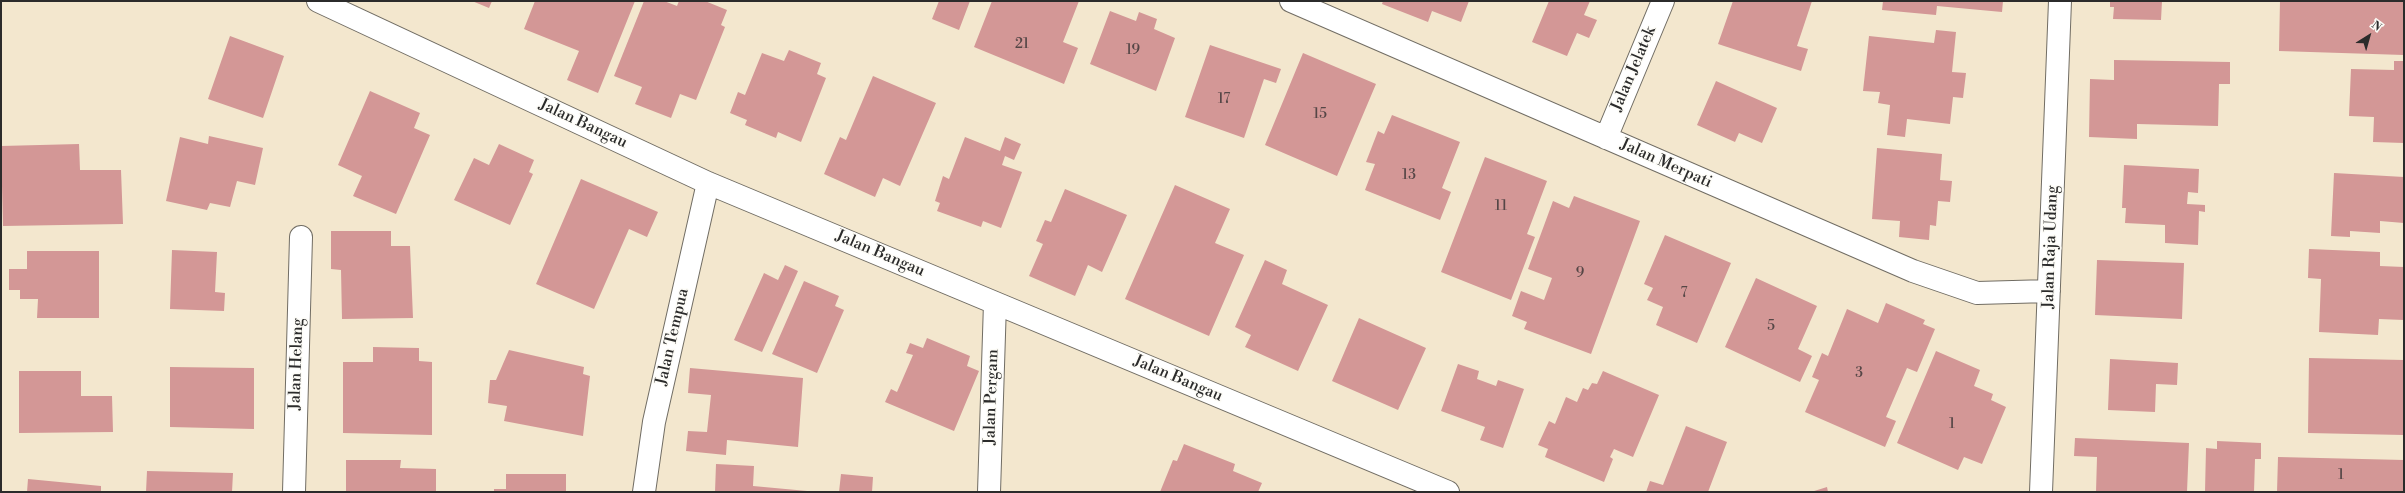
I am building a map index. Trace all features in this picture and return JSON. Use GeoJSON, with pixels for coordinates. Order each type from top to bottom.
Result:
{"type":"FeatureCollection","features":[{"type":"Feature","properties":{"kind":"street","name":"Jalan Bangau"},"geometry":{"type":"LineString","coordinates":[[318,1],[708,183],[1448,492]]}},
{"type":"Feature","properties":{"kind":"street","name":"Jalan Merpati"},"geometry":{"type":"LineString","coordinates":[[1291,1],[1920,274],[1977,293],[2049,291]]}},
{"type":"Feature","properties":{"kind":"street","name":"Jalan Jelatek"},"geometry":{"type":"LineString","coordinates":[[1606,138],[1663,1]]}},
{"type":"Feature","properties":{"kind":"street","name":"Jalan Raja Udang"},"geometry":{"type":"LineString","coordinates":[[2041,492],[2060,1]]}},
{"type":"Feature","properties":{"kind":"street","name":"Jalan Tempua"},"geometry":{"type":"LineString","coordinates":[[644,492],[654,422],[708,183]]}},
{"type":"Feature","properties":{"kind":"street","name":"Jalan Helang"},"geometry":{"type":"LineString","coordinates":[[294,492],[300,236]]}},
{"type":"Feature","properties":{"kind":"street","name":"Jalan Pergam"},"geometry":{"type":"LineString","coordinates":[[989,492],[995,303]]}},
{"type":"Feature","properties":{"kind":"building"},"geometry":{"type":"Polygon","coordinates":[[[472,1],[492,1],[489,8],[472,1]]]}},
{"type":"Feature","properties":{"kind":"building"},"geometry":{"type":"Polygon","coordinates":[[[535,1],[635,1],[598,93],[567,80],[579,51],[524,29],[535,1]]]}},
{"type":"Feature","properties":{"kind":"building"},"geometry":{"type":"Polygon","coordinates":[[[644,1],[664,1],[677,6],[679,1],[705,1],[727,10],[721,25],[725,27],[696,100],[680,94],[671,118],[635,104],[642,87],[614,76],[644,1]]]}},
{"type":"Feature","properties":{"kind":"building"},"geometry":{"type":"Polygon","coordinates":[[[939,1],[970,1],[959,30],[932,19],[939,1]]]}},
{"type":"Feature","properties":{"kind":"building"},"geometry":{"type":"Polygon","coordinates":[[[992,1],[1079,1],[1063,42],[1078,48],[1064,84],[974,47],[992,1]]]}},
{"type":"Feature","properties":{"kind":"building"},"geometry":{"type":"Polygon","coordinates":[[[1383,1],[1469,1],[1461,22],[1432,11],[1428,22],[1382,4],[1383,1]]]}},
{"type":"Feature","properties":{"kind":"building"},"geometry":{"type":"Polygon","coordinates":[[[1549,1],[1590,1],[1584,15],[1597,20],[1589,38],[1577,33],[1567,56],[1532,42],[1549,1]]]}},
{"type":"Feature","properties":{"kind":"building"},"geometry":{"type":"Polygon","coordinates":[[[1733,1],[1812,1],[1797,46],[1808,49],[1801,71],[1718,44],[1733,1]]]}},
{"type":"Feature","properties":{"kind":"building"},"geometry":{"type":"Polygon","coordinates":[[[1883,1],[2003,1],[2002,12],[1937,6],[1936,15],[1882,10],[1883,1]]]}},
{"type":"Feature","properties":{"kind":"building"},"geometry":{"type":"Polygon","coordinates":[[[2110,1],[2162,1],[2161,20],[2113,19],[2114,7],[2110,7],[2110,1]]]}},
{"type":"Feature","properties":{"kind":"building"},"geometry":{"type":"Polygon","coordinates":[[[2280,1],[2404,1],[2404,55],[2279,51],[2280,1]]]}},
{"type":"Feature","properties":{"kind":"building"},"geometry":{"type":"Polygon","coordinates":[[[1110,11],[1136,21],[1139,12],[1157,19],[1154,29],[1175,38],[1156,91],[1090,64],[1110,11]]]}},
{"type":"Feature","properties":{"kind":"building"},"geometry":{"type":"Polygon","coordinates":[[[1936,30],[1956,32],[1952,72],[1966,73],[1963,98],[1953,97],[1950,124],[1907,119],[1905,137],[1887,135],[1890,105],[1878,103],[1880,92],[1863,91],[1869,36],[1934,43],[1936,30]]]}},
{"type":"Feature","properties":{"kind":"building"},"geometry":{"type":"Polygon","coordinates":[[[230,36],[284,56],[263,118],[208,99],[230,36]]]}},
{"type":"Feature","properties":{"kind":"building"},"geometry":{"type":"Polygon","coordinates":[[[1210,45],[1281,69],[1276,83],[1264,79],[1244,138],[1185,117],[1210,45]]]}},
{"type":"Feature","properties":{"kind":"building"},"geometry":{"type":"Polygon","coordinates":[[[789,50],[821,63],[817,74],[826,78],[801,142],[778,132],[776,138],[745,125],[747,120],[730,113],[738,92],[745,95],[762,53],[784,61],[789,50]]]}},
{"type":"Feature","properties":{"kind":"building"},"geometry":{"type":"Polygon","coordinates":[[[1303,53],[1376,84],[1337,176],[1265,145],[1303,53]]]}},
{"type":"Feature","properties":{"kind":"building"},"geometry":{"type":"Polygon","coordinates":[[[2114,60],[2230,62],[2230,84],[2219,84],[2218,126],[2137,124],[2137,139],[2089,137],[2090,79],[2114,80],[2114,60]]]}},
{"type":"Feature","properties":{"kind":"building"},"geometry":{"type":"Polygon","coordinates":[[[2394,61],[2404,61],[2404,143],[2373,142],[2374,117],[2349,116],[2351,69],[2394,70],[2394,61]]]}},
{"type":"Feature","properties":{"kind":"building"},"geometry":{"type":"Polygon","coordinates":[[[873,76],[936,103],[900,186],[883,178],[875,197],[824,174],[840,137],[846,140],[873,76]]]}},
{"type":"Feature","properties":{"kind":"building"},"geometry":{"type":"Polygon","coordinates":[[[1716,81],[1777,108],[1762,143],[1739,133],[1735,142],[1697,125],[1716,81]]]}},
{"type":"Feature","properties":{"kind":"building"},"geometry":{"type":"Polygon","coordinates":[[[370,91],[420,113],[414,128],[430,135],[396,214],[353,196],[362,176],[338,165],[370,91]]]}},
{"type":"Feature","properties":{"kind":"building"},"geometry":{"type":"Polygon","coordinates":[[[1392,115],[1460,142],[1442,188],[1451,192],[1440,220],[1365,190],[1375,164],[1366,162],[1378,131],[1384,134],[1392,115]]]}},
{"type":"Feature","properties":{"kind":"building"},"geometry":{"type":"Polygon","coordinates":[[[209,136],[263,148],[255,185],[237,181],[230,207],[210,203],[207,210],[166,201],[180,137],[208,144],[209,136]]]}},
{"type":"Feature","properties":{"kind":"building"},"geometry":{"type":"Polygon","coordinates":[[[965,137],[1000,151],[1005,137],[1021,144],[1014,160],[1005,156],[1002,165],[1022,172],[1001,228],[983,221],[981,227],[937,211],[940,203],[935,201],[943,176],[949,179],[965,137]]]}},
{"type":"Feature","properties":{"kind":"building"},"geometry":{"type":"Polygon","coordinates":[[[79,144],[80,170],[121,170],[123,224],[3,226],[1,146],[79,144]]]}},
{"type":"Feature","properties":{"kind":"building"},"geometry":{"type":"Polygon","coordinates":[[[499,144],[534,160],[529,172],[533,174],[510,225],[454,200],[474,158],[489,165],[499,144]]]}},
{"type":"Feature","properties":{"kind":"building"},"geometry":{"type":"Polygon","coordinates":[[[1877,148],[1942,154],[1940,180],[1952,181],[1950,202],[1938,201],[1936,226],[1930,225],[1929,240],[1899,237],[1900,221],[1872,219],[1877,148]]]}},
{"type":"Feature","properties":{"kind":"building"},"geometry":{"type":"Polygon","coordinates":[[[1485,157],[1547,181],[1527,234],[1535,237],[1511,300],[1441,272],[1485,157]]]}},
{"type":"Feature","properties":{"kind":"building"},"geometry":{"type":"Polygon","coordinates":[[[2124,165],[2199,169],[2198,193],[2188,192],[2187,204],[2205,205],[2205,212],[2199,211],[2198,245],[2165,243],[2165,225],[2125,223],[2126,208],[2122,208],[2124,165]]]}},
{"type":"Feature","properties":{"kind":"building"},"geometry":{"type":"Polygon","coordinates":[[[2334,173],[2404,177],[2404,223],[2380,221],[2380,233],[2350,231],[2350,237],[2331,236],[2334,173]]]}},
{"type":"Feature","properties":{"kind":"building"},"geometry":{"type":"Polygon","coordinates":[[[581,179],[658,212],[647,237],[629,229],[594,309],[536,284],[581,179]]]}},
{"type":"Feature","properties":{"kind":"building"},"geometry":{"type":"Polygon","coordinates":[[[1175,185],[1230,209],[1215,243],[1244,255],[1209,336],[1125,299],[1175,185]]]}},
{"type":"Feature","properties":{"kind":"building"},"geometry":{"type":"Polygon","coordinates":[[[1065,189],[1127,215],[1102,272],[1088,265],[1075,296],[1029,276],[1043,244],[1036,241],[1045,220],[1051,222],[1065,189]]]}},
{"type":"Feature","properties":{"kind":"building"},"geometry":{"type":"Polygon","coordinates":[[[1574,196],[1640,221],[1591,354],[1524,329],[1527,322],[1512,316],[1521,291],[1544,300],[1552,278],[1528,269],[1553,201],[1569,208],[1574,196]]]}},
{"type":"Feature","properties":{"kind":"building"},"geometry":{"type":"Polygon","coordinates":[[[331,231],[391,231],[391,246],[410,246],[413,318],[342,319],[341,270],[331,269],[331,231]]]}},
{"type":"Feature","properties":{"kind":"building"},"geometry":{"type":"Polygon","coordinates":[[[1665,235],[1731,263],[1697,343],[1656,325],[1663,307],[1647,300],[1653,288],[1644,284],[1665,235]]]}},
{"type":"Feature","properties":{"kind":"building"},"geometry":{"type":"Polygon","coordinates":[[[2309,249],[2380,252],[2380,266],[2404,267],[2404,320],[2379,319],[2378,335],[2319,332],[2321,279],[2308,278],[2309,249]]]}},
{"type":"Feature","properties":{"kind":"building"},"geometry":{"type":"Polygon","coordinates":[[[172,250],[217,252],[215,292],[225,293],[224,311],[170,309],[172,250]]]}},
{"type":"Feature","properties":{"kind":"building"},"geometry":{"type":"Polygon","coordinates":[[[27,251],[99,251],[99,318],[37,318],[38,299],[20,299],[20,290],[9,290],[9,269],[27,269],[27,251]]]}},
{"type":"Feature","properties":{"kind":"building"},"geometry":{"type":"Polygon","coordinates":[[[1265,260],[1287,270],[1282,284],[1328,305],[1298,371],[1245,347],[1251,335],[1235,327],[1265,260]]]}},
{"type":"Feature","properties":{"kind":"building"},"geometry":{"type":"Polygon","coordinates":[[[2097,260],[2184,263],[2182,319],[2095,315],[2097,260]]]}},
{"type":"Feature","properties":{"kind":"building"},"geometry":{"type":"Polygon","coordinates":[[[785,265],[798,271],[762,352],[734,340],[764,273],[778,280],[785,265]]]}},
{"type":"Feature","properties":{"kind":"building"},"geometry":{"type":"Polygon","coordinates":[[[1756,278],[1817,306],[1798,349],[1812,356],[1800,382],[1725,347],[1756,278]]]}},
{"type":"Feature","properties":{"kind":"building"},"geometry":{"type":"Polygon","coordinates":[[[804,281],[839,296],[835,306],[844,310],[817,373],[772,354],[804,281]]]}},
{"type":"Feature","properties":{"kind":"building"},"geometry":{"type":"Polygon","coordinates":[[[1886,303],[1925,320],[1923,324],[1935,329],[1917,372],[1907,368],[1886,417],[1896,421],[1885,447],[1805,412],[1819,380],[1812,377],[1822,353],[1828,356],[1847,309],[1878,323],[1886,303]]]}},
{"type":"Feature","properties":{"kind":"building"},"geometry":{"type":"Polygon","coordinates":[[[1359,318],[1426,348],[1398,410],[1332,381],[1359,318]]]}},
{"type":"Feature","properties":{"kind":"building"},"geometry":{"type":"Polygon","coordinates":[[[927,338],[970,356],[967,366],[979,371],[954,431],[885,402],[891,389],[897,392],[913,355],[906,353],[910,343],[923,348],[927,338]]]}},
{"type":"Feature","properties":{"kind":"building"},"geometry":{"type":"Polygon","coordinates":[[[373,347],[419,348],[419,361],[432,362],[432,435],[343,433],[343,362],[373,362],[373,347]]]}},
{"type":"Feature","properties":{"kind":"building"},"geometry":{"type":"Polygon","coordinates":[[[509,350],[584,367],[583,374],[590,376],[583,436],[504,421],[507,406],[488,403],[490,380],[496,380],[509,350]]]}},
{"type":"Feature","properties":{"kind":"building"},"geometry":{"type":"Polygon","coordinates":[[[1936,351],[1980,370],[1974,386],[1993,394],[1991,400],[2006,407],[1982,464],[1964,457],[1958,470],[1897,443],[1936,351]]]}},
{"type":"Feature","properties":{"kind":"building"},"geometry":{"type":"Polygon","coordinates":[[[2309,358],[2404,360],[2404,435],[2308,433],[2309,358]]]}},
{"type":"Feature","properties":{"kind":"building"},"geometry":{"type":"Polygon","coordinates":[[[2110,359],[2178,363],[2177,385],[2156,384],[2155,412],[2108,410],[2110,359]]]}},
{"type":"Feature","properties":{"kind":"building"},"geometry":{"type":"Polygon","coordinates":[[[1458,364],[1479,371],[1477,379],[1496,386],[1498,380],[1524,389],[1503,448],[1480,440],[1485,427],[1441,411],[1458,364]]]}},
{"type":"Feature","properties":{"kind":"building"},"geometry":{"type":"Polygon","coordinates":[[[170,367],[254,368],[254,429],[170,427],[170,367]]]}},
{"type":"Feature","properties":{"kind":"building"},"geometry":{"type":"Polygon","coordinates":[[[690,368],[803,378],[798,447],[727,440],[726,455],[686,451],[688,431],[707,432],[711,395],[688,393],[690,368]]]}},
{"type":"Feature","properties":{"kind":"building"},"geometry":{"type":"Polygon","coordinates":[[[19,371],[81,371],[81,396],[112,396],[113,432],[19,433],[19,371]]]}},
{"type":"Feature","properties":{"kind":"building"},"geometry":{"type":"Polygon","coordinates":[[[1603,371],[1659,395],[1633,457],[1614,449],[1610,457],[1613,459],[1604,482],[1545,457],[1548,449],[1538,445],[1549,421],[1555,424],[1566,397],[1577,402],[1583,388],[1588,390],[1592,383],[1597,384],[1603,371]]]}},
{"type":"Feature","properties":{"kind":"building"},"geometry":{"type":"Polygon","coordinates":[[[1686,426],[1727,442],[1708,492],[1646,492],[1650,481],[1663,485],[1686,426]]]}},
{"type":"Feature","properties":{"kind":"building"},"geometry":{"type":"Polygon","coordinates":[[[2075,438],[2189,443],[2187,492],[2096,492],[2097,457],[2074,456],[2075,438]]]}},
{"type":"Feature","properties":{"kind":"building"},"geometry":{"type":"Polygon","coordinates":[[[2217,441],[2261,443],[2261,459],[2255,459],[2254,492],[2205,492],[2206,448],[2217,449],[2217,441]]]}},
{"type":"Feature","properties":{"kind":"building"},"geometry":{"type":"Polygon","coordinates":[[[1184,444],[1235,464],[1233,471],[1262,483],[1258,492],[1160,492],[1173,460],[1177,461],[1184,444]]]}},
{"type":"Feature","properties":{"kind":"building"},"geometry":{"type":"Polygon","coordinates":[[[2278,457],[2404,460],[2404,492],[2277,492],[2278,457]]]}},
{"type":"Feature","properties":{"kind":"building"},"geometry":{"type":"Polygon","coordinates":[[[346,460],[401,460],[400,468],[436,469],[436,492],[346,492],[346,460]]]}},
{"type":"Feature","properties":{"kind":"building"},"geometry":{"type":"Polygon","coordinates":[[[716,464],[754,466],[753,486],[818,492],[715,492],[716,464]]]}},
{"type":"Feature","properties":{"kind":"building"},"geometry":{"type":"Polygon","coordinates":[[[147,471],[233,473],[232,492],[146,492],[147,471]]]}},
{"type":"Feature","properties":{"kind":"building"},"geometry":{"type":"Polygon","coordinates":[[[506,474],[566,474],[566,492],[494,492],[494,489],[506,489],[506,474]]]}},
{"type":"Feature","properties":{"kind":"building"},"geometry":{"type":"Polygon","coordinates":[[[841,474],[873,477],[872,492],[839,492],[841,474]]]}},
{"type":"Feature","properties":{"kind":"building"},"geometry":{"type":"Polygon","coordinates":[[[28,479],[101,486],[101,492],[27,492],[28,479]]]}},
{"type":"Feature","properties":{"kind":"building"},"geometry":{"type":"Polygon","coordinates":[[[1827,487],[1828,492],[1811,492],[1827,487]]]}}]}
